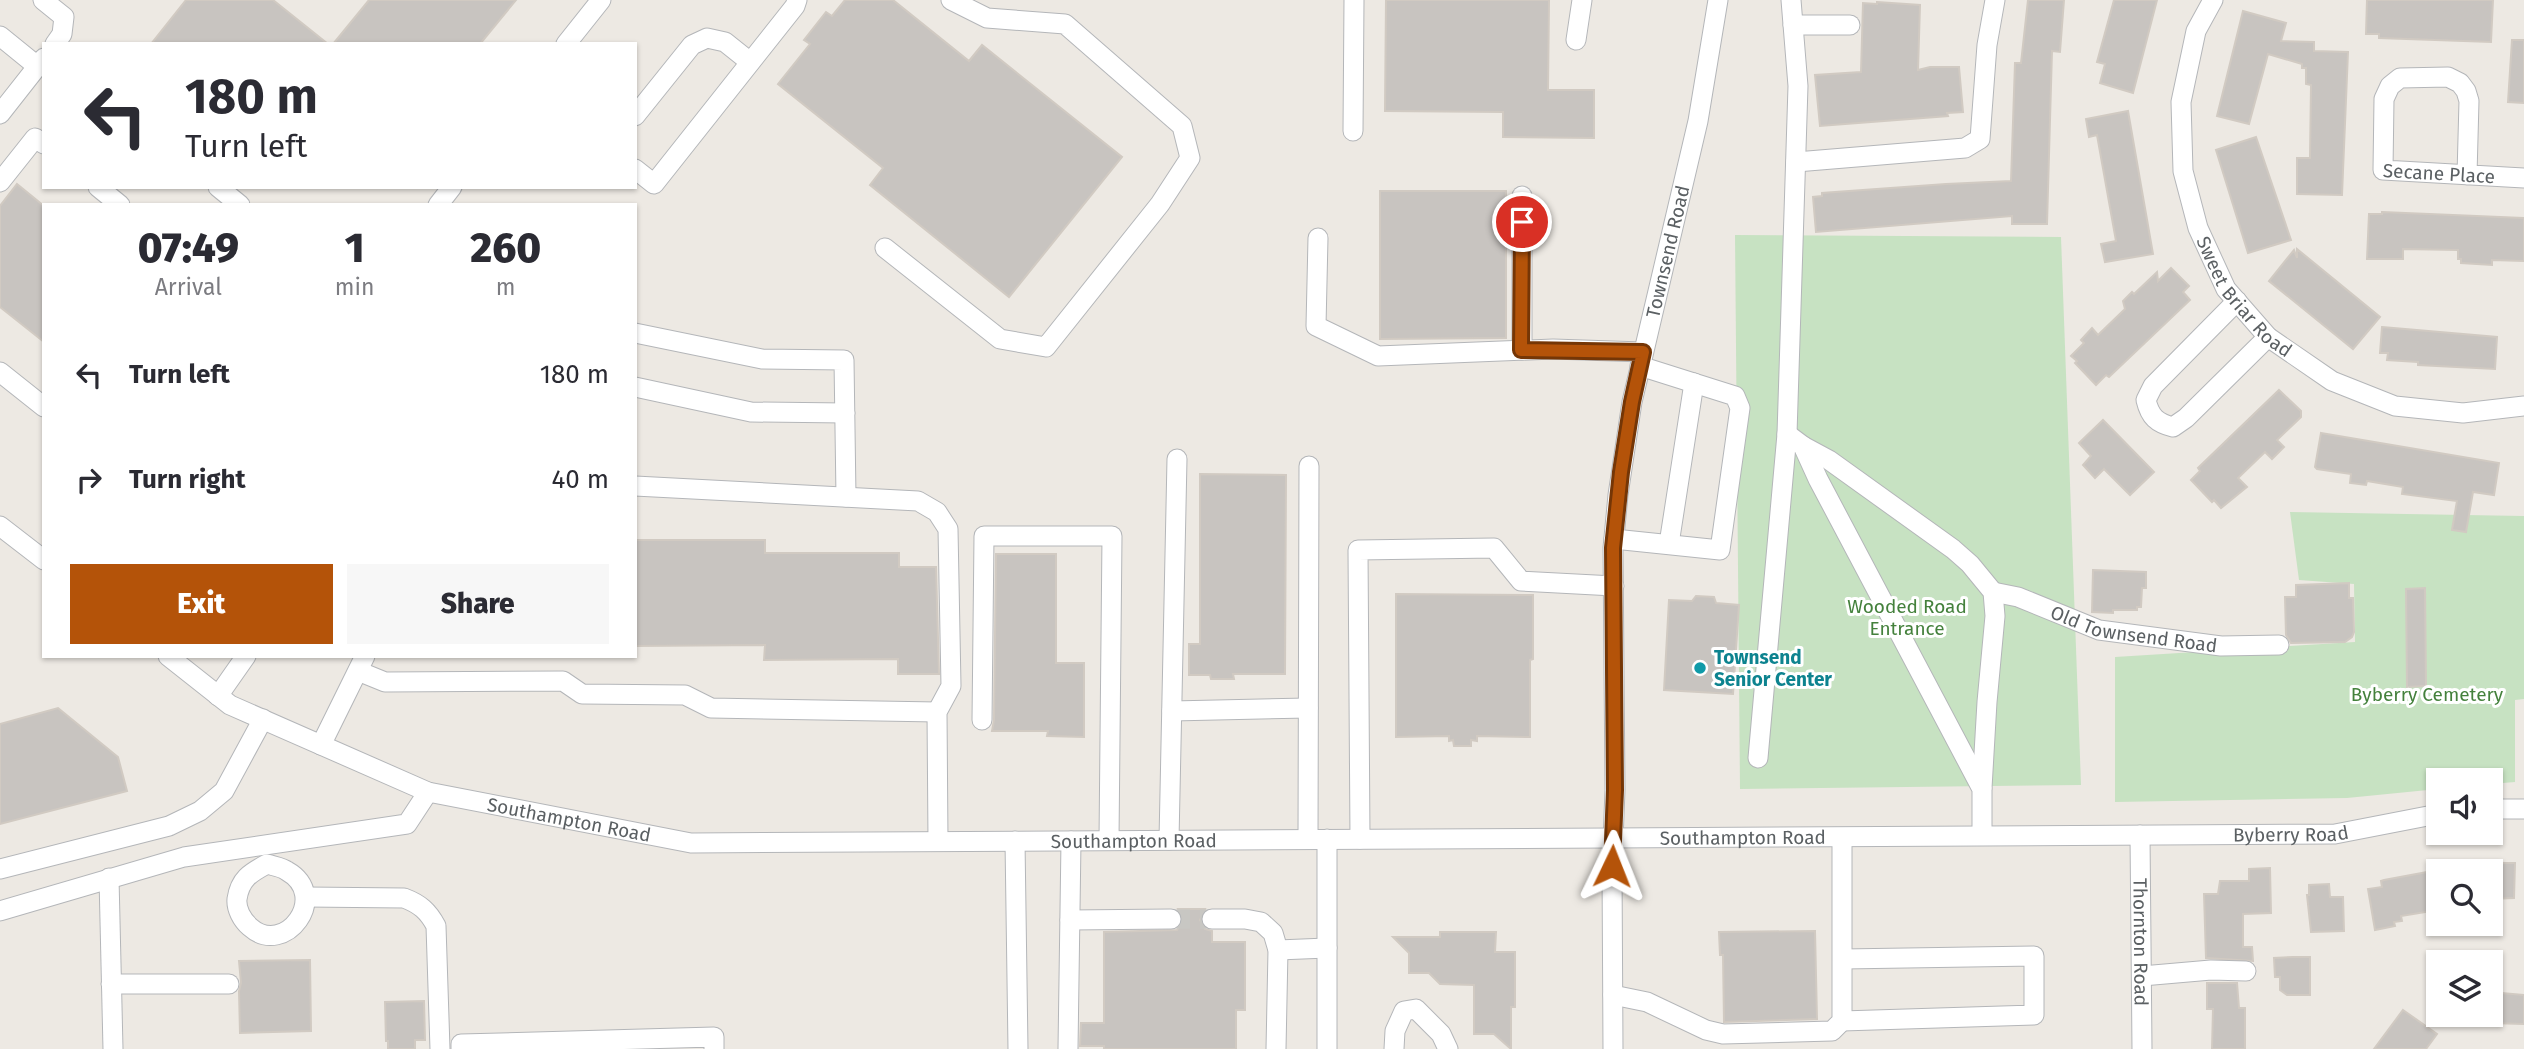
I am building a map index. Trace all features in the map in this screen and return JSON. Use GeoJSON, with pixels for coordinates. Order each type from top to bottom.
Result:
{"type":"FeatureCollection","features":[{"type":"Feature","properties":{"kind":"street"},"geometry":{"type":"LineString","coordinates":[[43,0],[64,17],[62,34],[56,42]]}},
{"type":"Feature","properties":{"kind":"street"},"geometry":{"type":"LineString","coordinates":[[568,42],[601,0]]}},
{"type":"Feature","properties":{"kind":"street"},"geometry":{"type":"LineString","coordinates":[[637,171],[654,184],[795,6],[797,0]]}},
{"type":"Feature","properties":{"kind":"street"},"geometry":{"type":"LineString","coordinates":[[885,247],[1000,339],[1045,347],[1160,204],[1190,158],[1182,126],[1065,24],[988,18],[951,0]]}},
{"type":"Feature","properties":{"kind":"street"},"geometry":{"type":"LineString","coordinates":[[1353,131],[1354,0]]}},
{"type":"Feature","properties":{"kind":"street"},"geometry":{"type":"LineString","coordinates":[[1576,40],[1582,0]]}},
{"type":"Feature","properties":{"kind":"street","name":"Townsend Road"},"geometry":{"type":"LineString","coordinates":[[1613,1049],[1614,539],[1620,482],[1642,359],[1698,121],[1717,0]]}},
{"type":"Feature","properties":{"kind":"street"},"geometry":{"type":"LineString","coordinates":[[1758,758],[1787,434],[1798,86],[1791,0]]}},
{"type":"Feature","properties":{"kind":"street"},"geometry":{"type":"LineString","coordinates":[[1796,162],[1965,148],[1980,139],[1987,46],[1995,0]]}},
{"type":"Feature","properties":{"kind":"street","name":"Sweet Briar Road"},"geometry":{"type":"LineString","coordinates":[[2213,0],[2196,30],[2181,102],[2183,171],[2198,228],[2226,289],[2268,337],[2332,381],[2395,406],[2463,413],[2524,406]]}},
{"type":"Feature","properties":{"kind":"street"},"geometry":{"type":"LineString","coordinates":[[1793,24],[1850,25]]}},
{"type":"Feature","properties":{"kind":"street"},"geometry":{"type":"LineString","coordinates":[[0,36],[41,62],[0,114]]}},
{"type":"Feature","properties":{"kind":"street"},"geometry":{"type":"LineString","coordinates":[[637,114],[692,45],[708,38],[725,42],[750,62]]}},
{"type":"Feature","properties":{"kind":"street","name":"Secane Place"},"geometry":{"type":"LineString","coordinates":[[2467,175],[2469,101],[2466,91],[2460,83],[2448,77],[2400,78],[2390,86],[2384,99],[2383,170],[2467,175],[2524,178]]}},
{"type":"Feature","properties":{"kind":"street"},"geometry":{"type":"LineString","coordinates":[[0,182],[35,138],[42,143]]}},
{"type":"Feature","properties":{"kind":"street"},"geometry":{"type":"LineString","coordinates":[[100,189],[118,203]]}},
{"type":"Feature","properties":{"kind":"street"},"geometry":{"type":"LineString","coordinates":[[220,189],[238,203]]}},
{"type":"Feature","properties":{"kind":"street"},"geometry":{"type":"LineString","coordinates":[[440,203],[450,189]]}},
{"type":"Feature","properties":{"kind":"street"},"geometry":{"type":"LineString","coordinates":[[1521,350],[1522,197]]}},
{"type":"Feature","properties":{"kind":"street"},"geometry":{"type":"LineString","coordinates":[[1318,238],[1316,326],[1378,356],[1521,350],[1642,359],[1694,383],[1735,396],[1740,408],[1720,550],[1614,539]]}},
{"type":"Feature","properties":{"kind":"street"},"geometry":{"type":"LineString","coordinates":[[2237,301],[2153,386],[2146,400],[2149,413],[2160,424],[2173,427],[2186,418],[2268,337]]}},
{"type":"Feature","properties":{"kind":"street"},"geometry":{"type":"LineString","coordinates":[[637,333],[762,359],[844,360],[846,497]]}},
{"type":"Feature","properties":{"kind":"street"},"geometry":{"type":"LineString","coordinates":[[0,372],[42,405]]}},
{"type":"Feature","properties":{"kind":"street"},"geometry":{"type":"LineString","coordinates":[[1669,544],[1694,383]]}},
{"type":"Feature","properties":{"kind":"street"},"geometry":{"type":"LineString","coordinates":[[637,387],[751,412],[845,413]]}},
{"type":"Feature","properties":{"kind":"street"},"geometry":{"type":"LineString","coordinates":[[1787,434],[1829,460],[1953,549],[1970,564],[1993,592],[1995,616],[1987,702],[1982,835]]}},
{"type":"Feature","properties":{"kind":"street"},"geometry":{"type":"LineString","coordinates":[[1803,446],[1982,789]]}},
{"type":"Feature","properties":{"kind":"street"},"geometry":{"type":"LineString","coordinates":[[1169,840],[1177,459]]}},
{"type":"Feature","properties":{"kind":"street"},"geometry":{"type":"LineString","coordinates":[[1309,466],[1308,708],[1327,948],[1327,1049]]}},
{"type":"Feature","properties":{"kind":"street"},"geometry":{"type":"LineString","coordinates":[[637,486],[918,500],[937,512],[948,529],[951,686],[937,712],[938,841]]}},
{"type":"Feature","properties":{"kind":"street"},"geometry":{"type":"LineString","coordinates":[[0,526],[42,558]]}},
{"type":"Feature","properties":{"kind":"street"},"geometry":{"type":"LineString","coordinates":[[982,720],[984,536],[1112,536],[1109,840]]}},
{"type":"Feature","properties":{"kind":"street"},"geometry":{"type":"LineString","coordinates":[[1360,839],[1358,550],[1494,548],[1521,581],[1614,586]]}},
{"type":"Feature","properties":{"kind":"street","name":"Old Townsend Road"},"geometry":{"type":"LineString","coordinates":[[1993,592],[2018,597],[2099,630],[2221,646],[2279,645]]}},
{"type":"Feature","properties":{"kind":"street","name":"Southampton Road"},"geometry":{"type":"LineString","coordinates":[[170,658],[230,705],[428,792],[691,843],[2140,835]]}},
{"type":"Feature","properties":{"kind":"street"},"geometry":{"type":"LineString","coordinates":[[218,696],[245,658]]}},
{"type":"Feature","properties":{"kind":"street"},"geometry":{"type":"LineString","coordinates":[[321,745],[362,664],[385,682],[563,681],[582,694],[685,695],[711,708],[937,712]]}},
{"type":"Feature","properties":{"kind":"street"},"geometry":{"type":"LineString","coordinates":[[1172,711],[1308,708]]}},
{"type":"Feature","properties":{"kind":"street"},"geometry":{"type":"LineString","coordinates":[[0,869],[169,826],[200,811],[224,791],[263,719]]}},
{"type":"Feature","properties":{"kind":"street"},"geometry":{"type":"LineString","coordinates":[[0,911],[184,857],[265,855],[407,824],[428,792]]}},
{"type":"Feature","properties":{"kind":"street"},"geometry":{"type":"LineString","coordinates":[[2503,809],[2524,808]]}},
{"type":"Feature","properties":{"kind":"street","name":"Byberry Road"},"geometry":{"type":"LineString","coordinates":[[2140,835],[2335,834],[2426,816]]}},
{"type":"Feature","properties":{"kind":"street","name":"Thornton Road"},"geometry":{"type":"LineString","coordinates":[[2140,835],[2142,1049]]}},
{"type":"Feature","properties":{"kind":"street"},"geometry":{"type":"LineString","coordinates":[[1842,838],[1842,1021]]}},
{"type":"Feature","properties":{"kind":"street"},"geometry":{"type":"LineString","coordinates":[[1015,841],[1018,1049]]}},
{"type":"Feature","properties":{"kind":"street"},"geometry":{"type":"LineString","coordinates":[[1068,1049],[1071,841]]}},
{"type":"Feature","properties":{"kind":"street"},"geometry":{"type":"LineString","coordinates":[[265,855],[299,881],[306,897],[304,912],[295,924],[283,934],[269,936],[256,932],[243,921],[236,905],[239,886],[265,855]]}},
{"type":"Feature","properties":{"kind":"street"},"geometry":{"type":"LineString","coordinates":[[109,878],[113,1049]]}},
{"type":"Feature","properties":{"kind":"street"},"geometry":{"type":"LineString","coordinates":[[306,897],[404,898],[418,903],[429,914],[436,926],[440,1049]]}},
{"type":"Feature","properties":{"kind":"street"},"geometry":{"type":"LineString","coordinates":[[1070,920],[1171,919]]}},
{"type":"Feature","properties":{"kind":"street"},"geometry":{"type":"LineString","coordinates":[[1212,919],[1261,922],[1273,933],[1278,950],[1276,1049]]}},
{"type":"Feature","properties":{"kind":"street"},"geometry":{"type":"LineString","coordinates":[[1278,950],[1327,948]]}},
{"type":"Feature","properties":{"kind":"street"},"geometry":{"type":"LineString","coordinates":[[1613,995],[1647,1002],[1706,1030],[1723,1034],[1832,1031],[1842,1021],[2034,1015],[2034,956],[1843,958]]}},
{"type":"Feature","properties":{"kind":"street"},"geometry":{"type":"LineString","coordinates":[[2142,975],[2211,970],[2246,971]]}},
{"type":"Feature","properties":{"kind":"street"},"geometry":{"type":"LineString","coordinates":[[111,984],[229,984]]}},
{"type":"Feature","properties":{"kind":"street"},"geometry":{"type":"LineString","coordinates":[[1394,1049],[1395,1031],[1404,1011],[1416,1009],[1441,1034],[1448,1049]]}},
{"type":"Feature","properties":{"kind":"street"},"geometry":{"type":"LineString","coordinates":[[461,1049],[461,1044],[714,1037],[714,1049]]}},
{"type":"Feature","properties":{"kind":"green space","name":"Wooded Road Entrance"},"geometry":{"type":"Polygon","coordinates":[[[1735,235],[2061,237],[2081,785],[1740,789],[1735,235]]]}},
{"type":"Feature","properties":{"kind":"green space","name":"Byberry Cemetery"},"geometry":{"type":"Polygon","coordinates":[[[2290,512],[2524,516],[2524,699],[2515,700],[2515,782],[2503,783],[2503,768],[2426,768],[2426,790],[2347,798],[2115,802],[2115,657],[2355,642],[2354,584],[2299,580],[2290,512]]]}},
{"type":"Feature","properties":{"kind":"building"},"geometry":{"type":"Polygon","coordinates":[[[186,0],[273,0],[326,42],[153,42],[186,0]]]}},
{"type":"Feature","properties":{"kind":"building"},"geometry":{"type":"Polygon","coordinates":[[[369,0],[516,0],[482,42],[335,42],[369,0]]]}},
{"type":"Feature","properties":{"kind":"building"},"geometry":{"type":"Polygon","coordinates":[[[845,0],[893,0],[969,61],[982,45],[1122,157],[1009,297],[870,185],[883,168],[778,84],[810,44],[804,40],[826,12],[832,16],[845,0]]]}},
{"type":"Feature","properties":{"kind":"building"},"geometry":{"type":"Polygon","coordinates":[[[1386,0],[1549,0],[1548,90],[1594,90],[1594,138],[1503,137],[1503,112],[1385,111],[1386,0]]]}},
{"type":"Feature","properties":{"kind":"building"},"geometry":{"type":"Polygon","coordinates":[[[2028,0],[2064,0],[2060,52],[2052,51],[2047,224],[2012,224],[2012,216],[1816,232],[1813,197],[1822,196],[1822,193],[2011,181],[2015,63],[2021,63],[2028,0]]]}},
{"type":"Feature","properties":{"kind":"building"},"geometry":{"type":"Polygon","coordinates":[[[2114,0],[2157,0],[2133,93],[2100,83],[2105,64],[2097,62],[2114,0]]]}},
{"type":"Feature","properties":{"kind":"building"},"geometry":{"type":"Polygon","coordinates":[[[2367,0],[2493,0],[2491,42],[2379,38],[2379,34],[2366,34],[2367,0]]]}},
{"type":"Feature","properties":{"kind":"building"},"geometry":{"type":"Polygon","coordinates":[[[1863,3],[1920,5],[1918,70],[1930,67],[1959,67],[1963,112],[1947,113],[1948,116],[1820,126],[1815,75],[1861,72],[1863,3]]]}},
{"type":"Feature","properties":{"kind":"building"},"geometry":{"type":"Polygon","coordinates":[[[2243,11],[2286,23],[2281,41],[2314,42],[2314,51],[2348,52],[2342,195],[2297,194],[2297,158],[2310,158],[2311,85],[2306,84],[2306,68],[2302,68],[2302,64],[2268,54],[2249,124],[2217,116],[2243,11]]]}},
{"type":"Feature","properties":{"kind":"building"},"geometry":{"type":"Polygon","coordinates":[[[2512,40],[2524,40],[2524,103],[2508,102],[2512,40]]]}},
{"type":"Feature","properties":{"kind":"building"},"geometry":{"type":"Polygon","coordinates":[[[2128,111],[2153,254],[2105,262],[2101,244],[2116,241],[2097,135],[2089,137],[2086,119],[2128,111]]]}},
{"type":"Feature","properties":{"kind":"building"},"geometry":{"type":"Polygon","coordinates":[[[2256,137],[2291,240],[2248,253],[2216,150],[2256,137]]]}},
{"type":"Feature","properties":{"kind":"building"},"geometry":{"type":"Polygon","coordinates":[[[17,184],[42,204],[42,340],[0,307],[0,206],[17,184]]]}},
{"type":"Feature","properties":{"kind":"building"},"geometry":{"type":"Polygon","coordinates":[[[1380,191],[1506,191],[1506,338],[1380,339],[1380,191]]]}},
{"type":"Feature","properties":{"kind":"building"},"geometry":{"type":"Polygon","coordinates":[[[2382,212],[2524,218],[2524,261],[2492,260],[2492,265],[2461,263],[2458,250],[2403,249],[2403,259],[2367,259],[2369,214],[2382,212]]]}},
{"type":"Feature","properties":{"kind":"building"},"geometry":{"type":"Polygon","coordinates":[[[2297,249],[2380,317],[2353,349],[2269,281],[2294,250],[2297,258],[2297,249]]]}},
{"type":"Feature","properties":{"kind":"building"},"geometry":{"type":"Polygon","coordinates":[[[2171,268],[2189,286],[2183,292],[2190,300],[2109,377],[2106,375],[2096,385],[2071,356],[2084,343],[2081,340],[2092,328],[2098,335],[2125,309],[2123,301],[2132,292],[2134,294],[2157,272],[2158,281],[2171,268]]]}},
{"type":"Feature","properties":{"kind":"building"},"geometry":{"type":"Polygon","coordinates":[[[2382,327],[2497,337],[2495,369],[2418,365],[2418,362],[2387,360],[2388,353],[2380,353],[2382,327]]]}},
{"type":"Feature","properties":{"kind":"building"},"geometry":{"type":"Polygon","coordinates":[[[2279,390],[2301,411],[2301,417],[2277,440],[2284,447],[2272,459],[2265,452],[2238,478],[2247,487],[2221,508],[2191,480],[2200,471],[2198,468],[2279,390]]]}},
{"type":"Feature","properties":{"kind":"building"},"geometry":{"type":"Polygon","coordinates":[[[2103,420],[2154,472],[2130,495],[2104,469],[2095,478],[2083,465],[2091,456],[2079,443],[2103,420]]]}},
{"type":"Feature","properties":{"kind":"building"},"geometry":{"type":"Polygon","coordinates":[[[2321,433],[2499,463],[2494,495],[2473,492],[2466,532],[2452,530],[2457,501],[2402,494],[2403,487],[2367,481],[2366,485],[2350,483],[2351,474],[2317,469],[2315,467],[2321,433]]]}},
{"type":"Feature","properties":{"kind":"building"},"geometry":{"type":"Polygon","coordinates":[[[1200,474],[1286,475],[1285,674],[1233,674],[1234,679],[1189,675],[1189,644],[1200,644],[1200,474]]]}},
{"type":"Feature","properties":{"kind":"building"},"geometry":{"type":"Polygon","coordinates":[[[637,540],[765,540],[765,553],[899,553],[899,567],[936,567],[939,674],[898,674],[898,659],[764,660],[765,645],[637,646],[637,540]]]}},
{"type":"Feature","properties":{"kind":"building"},"geometry":{"type":"Polygon","coordinates":[[[996,554],[1056,554],[1056,663],[1084,663],[1084,737],[1047,736],[1048,731],[992,731],[996,554]]]}},
{"type":"Feature","properties":{"kind":"building"},"geometry":{"type":"Polygon","coordinates":[[[2093,570],[2146,572],[2146,588],[2142,588],[2141,607],[2137,607],[2137,610],[2113,610],[2113,613],[2092,612],[2093,570]]]}},
{"type":"Feature","properties":{"kind":"building"},"geometry":{"type":"Polygon","coordinates":[[[2349,583],[2349,598],[2353,598],[2352,637],[2345,642],[2291,643],[2286,635],[2285,597],[2296,597],[2296,585],[2349,583]]]}},
{"type":"Feature","properties":{"kind":"building"},"geometry":{"type":"Polygon","coordinates":[[[2425,588],[2426,686],[2407,687],[2406,589],[2425,588]]]}},
{"type":"Feature","properties":{"kind":"building"},"geometry":{"type":"Polygon","coordinates":[[[1396,594],[1533,595],[1530,737],[1477,736],[1477,741],[1471,740],[1471,746],[1454,746],[1453,740],[1449,741],[1449,736],[1396,737],[1396,594]]]}},
{"type":"Feature","properties":{"kind":"building","name":"Townsend Senior Center"},"geometry":{"type":"Polygon","coordinates":[[[1696,596],[1714,597],[1716,603],[1739,605],[1733,694],[1664,690],[1669,600],[1692,601],[1696,596]]]}},
{"type":"Feature","properties":{"kind":"building"},"geometry":{"type":"Polygon","coordinates":[[[58,708],[118,757],[127,791],[0,824],[0,724],[58,708]]]}},
{"type":"Feature","properties":{"kind":"building"},"geometry":{"type":"Polygon","coordinates":[[[2503,863],[2515,863],[2514,898],[2503,898],[2503,863]]]}},
{"type":"Feature","properties":{"kind":"building"},"geometry":{"type":"Polygon","coordinates":[[[2270,868],[2271,913],[2243,914],[2243,947],[2252,947],[2253,961],[2206,958],[2204,894],[2218,894],[2220,881],[2249,881],[2249,869],[2270,868]]]}},
{"type":"Feature","properties":{"kind":"building"},"geometry":{"type":"Polygon","coordinates":[[[2426,872],[2426,912],[2401,916],[2402,921],[2394,922],[2395,926],[2375,930],[2368,889],[2382,887],[2381,881],[2426,872]]]}},
{"type":"Feature","properties":{"kind":"building"},"geometry":{"type":"Polygon","coordinates":[[[2329,884],[2330,897],[2343,897],[2344,931],[2311,932],[2307,895],[2309,885],[2329,884]]]}},
{"type":"Feature","properties":{"kind":"building"},"geometry":{"type":"Polygon","coordinates":[[[1178,909],[1205,909],[1200,920],[1205,929],[1212,931],[1212,942],[1245,942],[1245,1010],[1236,1010],[1236,1049],[1104,1049],[1104,1046],[1080,1046],[1081,1023],[1104,1023],[1104,932],[1177,930],[1183,920],[1178,909]]]}},
{"type":"Feature","properties":{"kind":"building"},"geometry":{"type":"Polygon","coordinates":[[[1815,931],[1817,1019],[1724,1022],[1723,955],[1720,955],[1719,932],[1815,931]]]}},
{"type":"Feature","properties":{"kind":"building"},"geometry":{"type":"Polygon","coordinates":[[[1440,932],[1496,932],[1495,952],[1515,952],[1515,1007],[1511,1007],[1511,1049],[1494,1034],[1474,1034],[1474,985],[1440,984],[1429,973],[1409,973],[1409,953],[1393,937],[1440,937],[1440,932]]]}},
{"type":"Feature","properties":{"kind":"building"},"geometry":{"type":"Polygon","coordinates":[[[2310,957],[2310,995],[2287,995],[2280,990],[2280,977],[2275,977],[2274,958],[2310,957]]]}},
{"type":"Feature","properties":{"kind":"building"},"geometry":{"type":"Polygon","coordinates":[[[310,960],[311,1031],[240,1033],[239,961],[310,960]]]}},
{"type":"Feature","properties":{"kind":"building"},"geometry":{"type":"Polygon","coordinates":[[[2207,983],[2237,983],[2239,1008],[2245,1008],[2245,1049],[2212,1049],[2213,1009],[2207,1009],[2207,983]]]}},
{"type":"Feature","properties":{"kind":"building"},"geometry":{"type":"Polygon","coordinates":[[[2503,993],[2524,995],[2524,1024],[2503,1023],[2503,993]]]}},
{"type":"Feature","properties":{"kind":"building"},"geometry":{"type":"Polygon","coordinates":[[[424,1001],[425,1040],[415,1040],[415,1049],[388,1049],[385,1002],[424,1001]]]}},
{"type":"Feature","properties":{"kind":"building"},"geometry":{"type":"Polygon","coordinates":[[[2403,1010],[2437,1034],[2426,1049],[2374,1049],[2403,1010]]]}},
{"type":"Feature","properties":{"kind":"tunnel"},"geometry":{"type":"LineString","coordinates":[[1171,919],[1212,919]]}},
{"type":"Feature","properties":{"kind":"place","name":"Townsend Senior Center"},"geometry":{"type":"Point","coordinates":[1700,668]}},
{"type":"Feature","properties":{"kind":"route"},"geometry":{"type":"LineString","coordinates":[[1522,222],[1521,350],[1643,352],[1621,472],[1613,548],[1615,790],[1612,866]]}}]}
